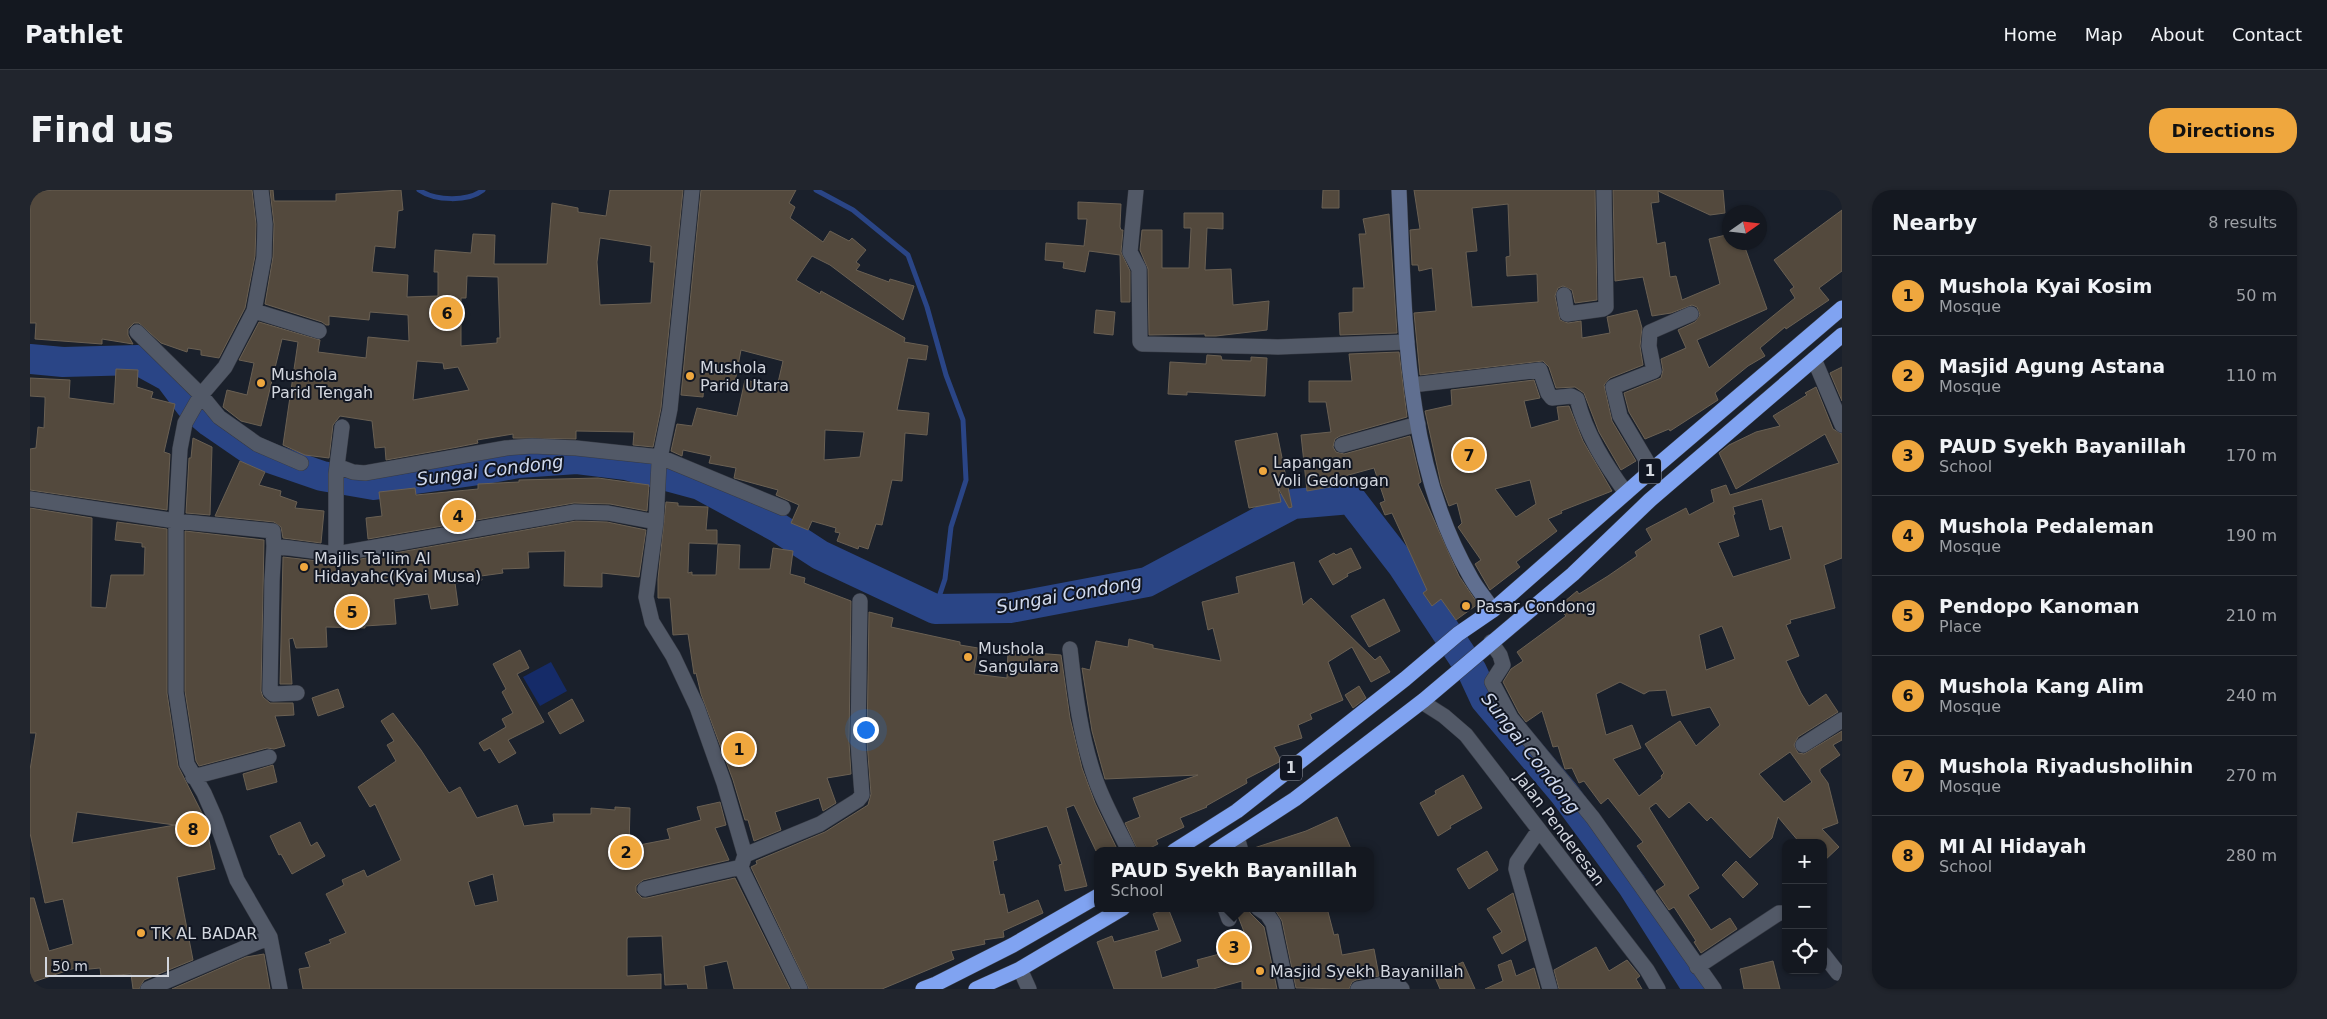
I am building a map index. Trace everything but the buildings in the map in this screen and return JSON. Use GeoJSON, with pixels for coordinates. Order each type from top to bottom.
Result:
{"type":"FeatureCollection","features":[{"type":"Feature","properties":{"kind":"highway","name":"1"},"geometry":{"type":"LineString","coordinates":[[1180,847],[1237,811],[1458,634],[1493,610],[1652,470],[1842,308]]}},
{"type":"Feature","properties":{"kind":"highway","name":"1"},"geometry":{"type":"LineString","coordinates":[[1239,844],[1423,701],[1572,574],[1650,500],[1842,336]]}},
{"type":"Feature","properties":{"kind":"highway"},"geometry":{"type":"LineString","coordinates":[[1631,489],[1650,500]]}},
{"type":"Feature","properties":{"kind":"highway"},"geometry":{"type":"LineString","coordinates":[[923,989],[1013,945],[1094,898]]}},
{"type":"Feature","properties":{"kind":"highway"},"geometry":{"type":"LineString","coordinates":[[976,989],[1020,969],[1116,912]]}},
{"type":"Feature","properties":{"kind":"street"},"geometry":{"type":"LineString","coordinates":[[261,190],[265,224],[264,257],[254,311],[225,367],[200,397],[185,423],[177,475],[176,692],[187,764],[192,777],[204,793],[215,818],[237,880],[270,937],[280,989]]}},
{"type":"Feature","properties":{"kind":"street"},"geometry":{"type":"LineString","coordinates":[[692,190],[670,409],[660,460],[656,522],[646,586],[648,610],[653,626],[673,656],[692,693],[724,783],[743,861],[800,989]]}},
{"type":"Feature","properties":{"kind":"street"},"geometry":{"type":"LineString","coordinates":[[1136,190],[1130,252],[1139,269],[1142,344],[1278,347],[1407,342]]}},
{"type":"Feature","properties":{"kind":"street"},"geometry":{"type":"LineString","coordinates":[[1399,190],[1407,342],[1418,424],[1430,479],[1446,523],[1471,578],[1493,610]]}},
{"type":"Feature","properties":{"kind":"street"},"geometry":{"type":"LineString","coordinates":[[1564,295],[1567,314],[1606,307],[1604,190]]}},
{"type":"Feature","properties":{"kind":"street"},"geometry":{"type":"LineString","coordinates":[[254,311],[319,331]]}},
{"type":"Feature","properties":{"kind":"street"},"geometry":{"type":"LineString","coordinates":[[1652,470],[1620,416],[1613,387],[1654,371],[1649,346],[1650,332],[1690,314]]}},
{"type":"Feature","properties":{"kind":"street"},"geometry":{"type":"LineString","coordinates":[[137,332],[219,418],[257,444],[301,463]]}},
{"type":"Feature","properties":{"kind":"street"},"geometry":{"type":"LineString","coordinates":[[1814,359],[1842,425]]}},
{"type":"Feature","properties":{"kind":"street"},"geometry":{"type":"LineString","coordinates":[[1412,385],[1540,370],[1548,393],[1552,398],[1571,396],[1577,399],[1593,440],[1608,468],[1631,489]]}},
{"type":"Feature","properties":{"kind":"street"},"geometry":{"type":"LineString","coordinates":[[1342,445],[1418,424]]}},
{"type":"Feature","properties":{"kind":"street"},"geometry":{"type":"LineString","coordinates":[[336,554],[336,470],[342,427]]}},
{"type":"Feature","properties":{"kind":"street"},"geometry":{"type":"LineString","coordinates":[[336,470],[365,473],[492,450],[532,446],[660,460],[783,508]]}},
{"type":"Feature","properties":{"kind":"street"},"geometry":{"type":"LineString","coordinates":[[30,499],[176,521],[271,530],[274,533],[274,546],[270,691],[273,694],[297,693]]}},
{"type":"Feature","properties":{"kind":"street"},"geometry":{"type":"LineString","coordinates":[[274,546],[336,554],[575,512],[608,513],[656,522]]}},
{"type":"Feature","properties":{"kind":"street"},"geometry":{"type":"LineString","coordinates":[[645,889],[743,861],[820,824],[858,800],[862,795],[858,742],[860,601]]}},
{"type":"Feature","properties":{"kind":"street"},"geometry":{"type":"LineString","coordinates":[[1491,642],[1500,655],[1502,665],[1493,679],[1493,687],[1511,718],[1593,818],[1714,989]]}},
{"type":"Feature","properties":{"kind":"street"},"geometry":{"type":"LineString","coordinates":[[1070,650],[1078,712],[1089,758],[1107,809],[1127,847]]}},
{"type":"Feature","properties":{"kind":"street","name":"Jalan Penderesan"},"geometry":{"type":"LineString","coordinates":[[1423,701],[1466,735],[1647,970],[1658,989]]}},
{"type":"Feature","properties":{"kind":"street"},"geometry":{"type":"LineString","coordinates":[[1803,745],[1842,720]]}},
{"type":"Feature","properties":{"kind":"street"},"geometry":{"type":"LineString","coordinates":[[192,777],[269,757]]}},
{"type":"Feature","properties":{"kind":"street"},"geometry":{"type":"LineString","coordinates":[[1539,830],[1517,862],[1516,869],[1550,989]]}},
{"type":"Feature","properties":{"kind":"street"},"geometry":{"type":"LineString","coordinates":[[1264,912],[1273,923],[1287,989]]}},
{"type":"Feature","properties":{"kind":"street"},"geometry":{"type":"LineString","coordinates":[[1697,967],[1779,913],[1782,913]]}},
{"type":"Feature","properties":{"kind":"street"},"geometry":{"type":"LineString","coordinates":[[148,989],[270,937]]}},
{"type":"Feature","properties":{"kind":"street"},"geometry":{"type":"LineString","coordinates":[[1827,959],[1838,973]]}},
{"type":"Feature","properties":{"kind":"street"},"geometry":{"type":"LineString","coordinates":[[1020,969],[1029,989]]}},
{"type":"Feature","properties":{"kind":"street"},"geometry":{"type":"LineString","coordinates":[[1358,989],[1396,983],[1402,989]]}},
{"type":"Feature","properties":{"kind":"shaded area"},"geometry":{"type":"Polygon","coordinates":[[[551,662],[567,691],[540,706],[523,677],[551,662]]]}},
{"type":"Feature","properties":{"kind":"waterway"},"geometry":{"type":"LineString","coordinates":[[419,190],[426,194],[451,199],[469,197],[483,190]]}},
{"type":"Feature","properties":{"kind":"waterway"},"geometry":{"type":"LineString","coordinates":[[816,190],[853,210],[908,255],[927,307],[946,375],[963,420],[966,480],[951,527],[945,579],[935,609]]}},
{"type":"Feature","properties":{"kind":"waterway","name":"Sungai Condong"},"geometry":{"type":"LineString","coordinates":[[30,359],[63,362],[138,360],[169,377],[190,405],[210,422],[255,453],[322,476],[374,485],[518,463],[577,459],[626,465],[700,485],[777,527],[820,555],[935,609],[1010,608],[1147,582],[1293,504],[1351,499],[1402,565],[1472,671],[1485,699],[1564,793],[1632,885],[1698,989]]}},
{"type":"Feature","properties":{"kind":"place","name":"Mushola Kang Alim"},"geometry":{"type":"Point","coordinates":[447,313]}},
{"type":"Feature","properties":{"kind":"place","name":"Mushola Parid Utara"},"geometry":{"type":"Point","coordinates":[690,376]}},
{"type":"Feature","properties":{"kind":"place","name":"Mushola Parid Tengah"},"geometry":{"type":"Point","coordinates":[261,383]}},
{"type":"Feature","properties":{"kind":"place","name":"Mushola Riyadusholihin"},"geometry":{"type":"Point","coordinates":[1469,455]}},
{"type":"Feature","properties":{"kind":"place","name":"Lapangan Voli Gedongan"},"geometry":{"type":"Point","coordinates":[1263,471]}},
{"type":"Feature","properties":{"kind":"place","name":"Mushola Pedaleman"},"geometry":{"type":"Point","coordinates":[458,516]}},
{"type":"Feature","properties":{"kind":"place","name":"Majlis Ta'lim Al Hidayahc(Kyai Musa)"},"geometry":{"type":"Point","coordinates":[304,567]}},
{"type":"Feature","properties":{"kind":"place","name":"Pasar Condong"},"geometry":{"type":"Point","coordinates":[1466,606]}},
{"type":"Feature","properties":{"kind":"place","name":"Pendopo Kanoman"},"geometry":{"type":"Point","coordinates":[352,612]}},
{"type":"Feature","properties":{"kind":"place","name":"Mushola Sangulara"},"geometry":{"type":"Point","coordinates":[968,657]}},
{"type":"Feature","properties":{"kind":"place","name":"Mushola Kyai Kosim"},"geometry":{"type":"Point","coordinates":[739,749]}},
{"type":"Feature","properties":{"kind":"place","name":"MI Al Hidayah"},"geometry":{"type":"Point","coordinates":[193,829]}},
{"type":"Feature","properties":{"kind":"place","name":"Masjid Agung Astana"},"geometry":{"type":"Point","coordinates":[626,852]}},
{"type":"Feature","properties":{"kind":"place","name":"TK AL BADAR"},"geometry":{"type":"Point","coordinates":[141,933]}},
{"type":"Feature","properties":{"kind":"place","name":"PAUD Syekh Bayanillah"},"geometry":{"type":"Point","coordinates":[1234,947]}},
{"type":"Feature","properties":{"kind":"place","name":"Masjid Syekh Bayanillah"},"geometry":{"type":"Point","coordinates":[1260,971]}}]}
